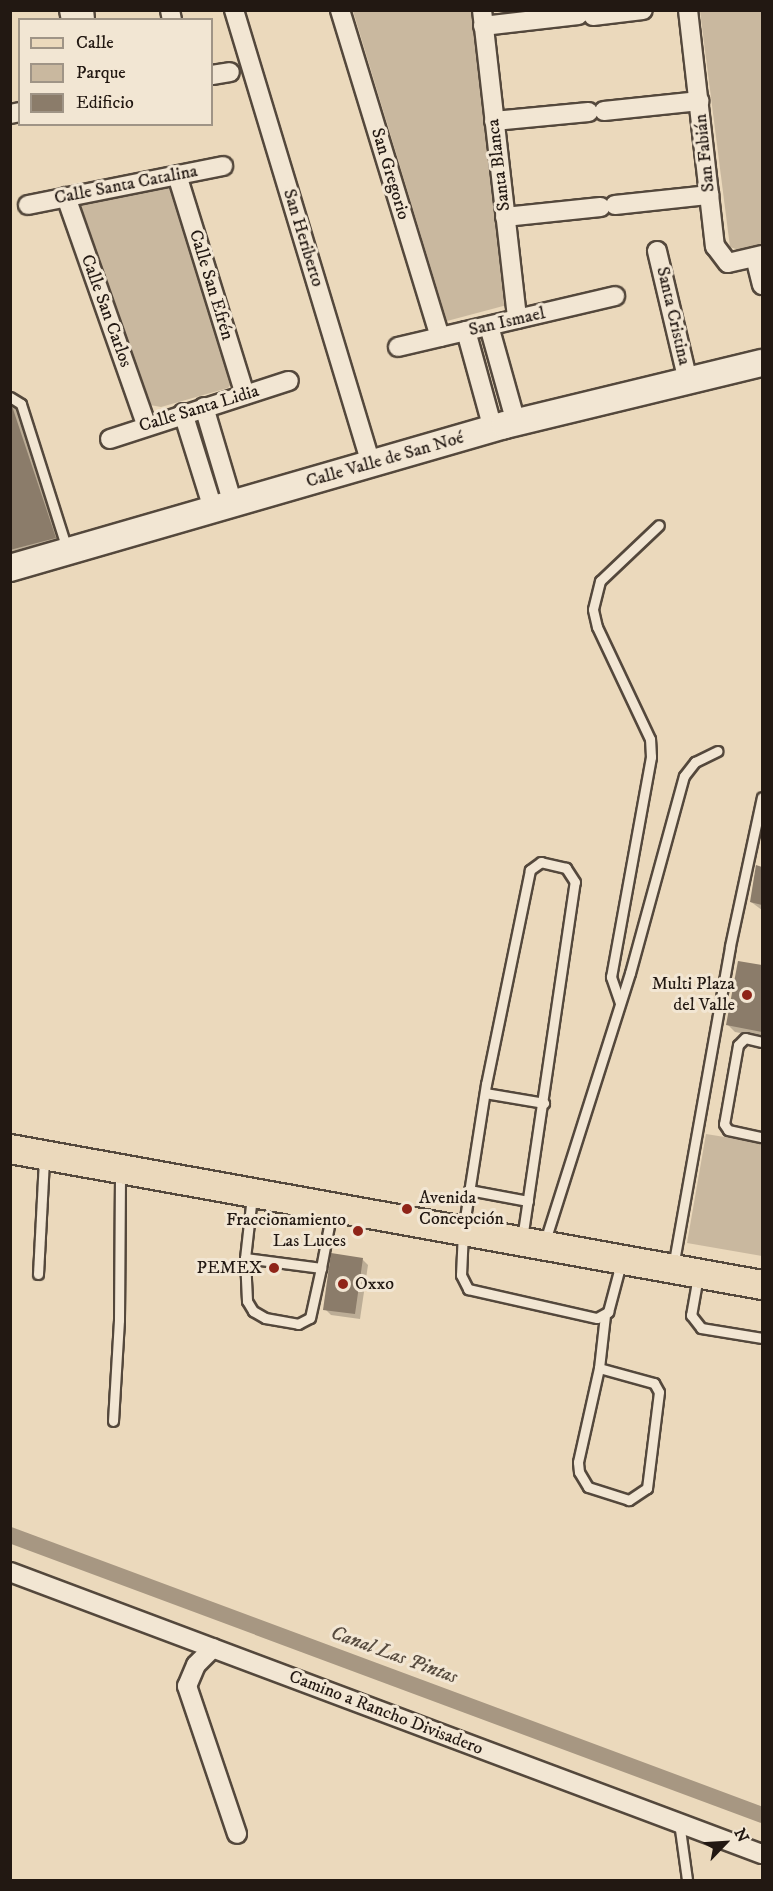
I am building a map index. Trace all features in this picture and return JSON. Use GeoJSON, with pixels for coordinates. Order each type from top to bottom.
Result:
{"type":"FeatureCollection","features":[{"type":"Feature","properties":{"kind":"main road"},"geometry":{"type":"LineString","coordinates":[[10,1149],[762,1285]]}},
{"type":"Feature","properties":{"kind":"street","name":"San Heriberto"},"geometry":{"type":"LineString","coordinates":[[234,10],[371,465]]}},
{"type":"Feature","properties":{"kind":"street","name":"San Gregorio"},"geometry":{"type":"LineString","coordinates":[[340,10],[440,337]]}},
{"type":"Feature","properties":{"kind":"street"},"geometry":{"type":"LineString","coordinates":[[482,18],[586,15],[644,10]]}},
{"type":"Feature","properties":{"kind":"street","name":"San Fabián"},"geometry":{"type":"LineString","coordinates":[[688,10],[718,255],[728,263],[759,256],[762,285]]}},
{"type":"Feature","properties":{"kind":"street","name":"Santa Blanca"},"geometry":{"type":"LineString","coordinates":[[482,18],[517,319]]}},
{"type":"Feature","properties":{"kind":"street"},"geometry":{"type":"LineString","coordinates":[[213,75],[230,72]]}},
{"type":"Feature","properties":{"kind":"street"},"geometry":{"type":"LineString","coordinates":[[494,121],[699,101]]}},
{"type":"Feature","properties":{"kind":"street","name":"Calle Santa Catalina"},"geometry":{"type":"LineString","coordinates":[[28,205],[223,166]]}},
{"type":"Feature","properties":{"kind":"street","name":"Calle San Efrén"},"geometry":{"type":"LineString","coordinates":[[177,175],[245,395]]}},
{"type":"Feature","properties":{"kind":"street"},"geometry":{"type":"LineString","coordinates":[[505,217],[709,195]]}},
{"type":"Feature","properties":{"kind":"street","name":"Calle San Carlos"},"geometry":{"type":"LineString","coordinates":[[66,197],[146,424]]}},
{"type":"Feature","properties":{"kind":"street","name":"Santa Cristina"},"geometry":{"type":"LineString","coordinates":[[657,251],[688,381]]}},
{"type":"Feature","properties":{"kind":"street","name":"San Ismael"},"geometry":{"type":"LineString","coordinates":[[398,347],[615,296]]}},
{"type":"Feature","properties":{"kind":"street"},"geometry":{"type":"LineString","coordinates":[[489,326],[504,426]]}},
{"type":"Feature","properties":{"kind":"street"},"geometry":{"type":"LineString","coordinates":[[466,331],[504,426]]}},
{"type":"Feature","properties":{"kind":"street","name":"Calle Valle de San Noé"},"geometry":{"type":"LineString","coordinates":[[10,568],[504,426],[762,363]]}},
{"type":"Feature","properties":{"kind":"street","name":"Calle Santa Lidia"},"geometry":{"type":"LineString","coordinates":[[110,439],[146,424],[289,381]]}},
{"type":"Feature","properties":{"kind":"street"},"geometry":{"type":"LineString","coordinates":[[204,407],[223,506]]}},
{"type":"Feature","properties":{"kind":"street"},"geometry":{"type":"LineString","coordinates":[[183,413],[223,506]]}},
{"type":"Feature","properties":{"kind":"street","name":"Camino a Rancho Divisadero"},"geometry":{"type":"LineString","coordinates":[[10,1572],[762,1854]]}},
{"type":"Feature","properties":{"kind":"street"},"geometry":{"type":"LineString","coordinates":[[213,1648],[196,1665],[187,1686],[237,1834]]}},
{"type":"Feature","properties":{"kind":"lane"},"geometry":{"type":"LineString","coordinates":[[10,398],[21,404],[68,552]]}},
{"type":"Feature","properties":{"kind":"lane"},"geometry":{"type":"LineString","coordinates":[[620,1003],[611,976],[651,757],[650,739],[597,627],[593,609],[600,581],[659,525]]}},
{"type":"Feature","properties":{"kind":"lane"},"geometry":{"type":"LineString","coordinates":[[533,1244],[620,1003],[684,776],[695,762],[718,751]]}},
{"type":"Feature","properties":{"kind":"lane"},"geometry":{"type":"LineString","coordinates":[[762,797],[730,946],[686,1271],[690,1315],[701,1328],[762,1338]]}},
{"type":"Feature","properties":{"kind":"lane"},"geometry":{"type":"LineString","coordinates":[[533,1244],[528,1201],[575,882],[566,868],[541,862],[535,863],[530,870],[485,1094],[463,1231],[461,1275],[468,1289],[597,1318],[605,1315]]}},
{"type":"Feature","properties":{"kind":"lane"},"geometry":{"type":"LineString","coordinates":[[762,1042],[745,1038],[738,1045],[724,1124],[728,1130],[762,1137]]}},
{"type":"Feature","properties":{"kind":"lane"},"geometry":{"type":"LineString","coordinates":[[485,1094],[544,1103]]}},
{"type":"Feature","properties":{"kind":"lane"},"geometry":{"type":"LineString","coordinates":[[38,1274],[44,1155]]}},
{"type":"Feature","properties":{"kind":"lane"},"geometry":{"type":"LineString","coordinates":[[113,1421],[119,1320],[120,1169]]}},
{"type":"Feature","properties":{"kind":"lane"},"geometry":{"type":"LineString","coordinates":[[469,1190],[528,1201]]}},
{"type":"Feature","properties":{"kind":"lane"},"geometry":{"type":"LineString","coordinates":[[253,1193],[245,1258],[247,1301],[253,1311],[265,1318],[298,1324],[310,1318],[332,1208]]}},
{"type":"Feature","properties":{"kind":"lane"},"geometry":{"type":"LineString","coordinates":[[245,1258],[321,1268]]}},
{"type":"Feature","properties":{"kind":"lane"},"geometry":{"type":"LineString","coordinates":[[599,1368],[654,1383],[659,1392],[646,1488],[629,1500],[588,1487],[579,1472],[578,1462],[599,1368],[605,1315],[622,1260]]}},
{"type":"Feature","properties":{"kind":"lane"},"geometry":{"type":"LineString","coordinates":[[679,1822],[687,1881]]}},
{"type":"Feature","properties":{"kind":"green space"},"geometry":{"type":"Polygon","coordinates":[[[353,11],[473,11],[507,305],[447,321],[353,11]]]}},
{"type":"Feature","properties":{"kind":"green space"},"geometry":{"type":"Polygon","coordinates":[[[700,11],[762,11],[762,246],[741,251],[730,247],[700,11]]]}},
{"type":"Feature","properties":{"kind":"green space"},"geometry":{"type":"Polygon","coordinates":[[[172,184],[234,380],[228,388],[161,407],[150,405],[77,203],[172,184]]]}},
{"type":"Feature","properties":{"kind":"green space"},"geometry":{"type":"Polygon","coordinates":[[[706,1134],[762,1143],[762,1256],[687,1243],[706,1134]]]}},
{"type":"Feature","properties":{"kind":"building"},"geometry":{"type":"Polygon","coordinates":[[[10,400],[56,538],[10,550],[10,400]]]}},
{"type":"Feature","properties":{"kind":"building"},"geometry":{"type":"Polygon","coordinates":[[[756,865],[762,867],[762,905],[750,902],[756,865]]]}},
{"type":"Feature","properties":{"kind":"building","name":"Multi Plaza del Valle"},"geometry":{"type":"Polygon","coordinates":[[[738,961],[762,965],[762,1032],[726,1025],[738,961]]]}},
{"type":"Feature","properties":{"kind":"building","name":"Oxxo"},"geometry":{"type":"Polygon","coordinates":[[[331,1253],[363,1258],[355,1314],[323,1310],[331,1253]]]}},
{"type":"Feature","properties":{"kind":"waterway","name":"Canal Las Pintas"},"geometry":{"type":"LineString","coordinates":[[10,1535],[762,1815]]}},
{"type":"Feature","properties":{"kind":"place","name":"Multi Plaza del Valle"},"geometry":{"type":"Point","coordinates":[747,995]}},
{"type":"Feature","properties":{"kind":"place","name":"Avenida Concepción"},"geometry":{"type":"Point","coordinates":[407,1209]}},
{"type":"Feature","properties":{"kind":"place","name":"Fraccionamiento Las Luces"},"geometry":{"type":"Point","coordinates":[358,1231]}},
{"type":"Feature","properties":{"kind":"place","name":"PEMEX"},"geometry":{"type":"Point","coordinates":[274,1268]}},
{"type":"Feature","properties":{"kind":"place","name":"Oxxo"},"geometry":{"type":"Point","coordinates":[343,1284]}}]}
